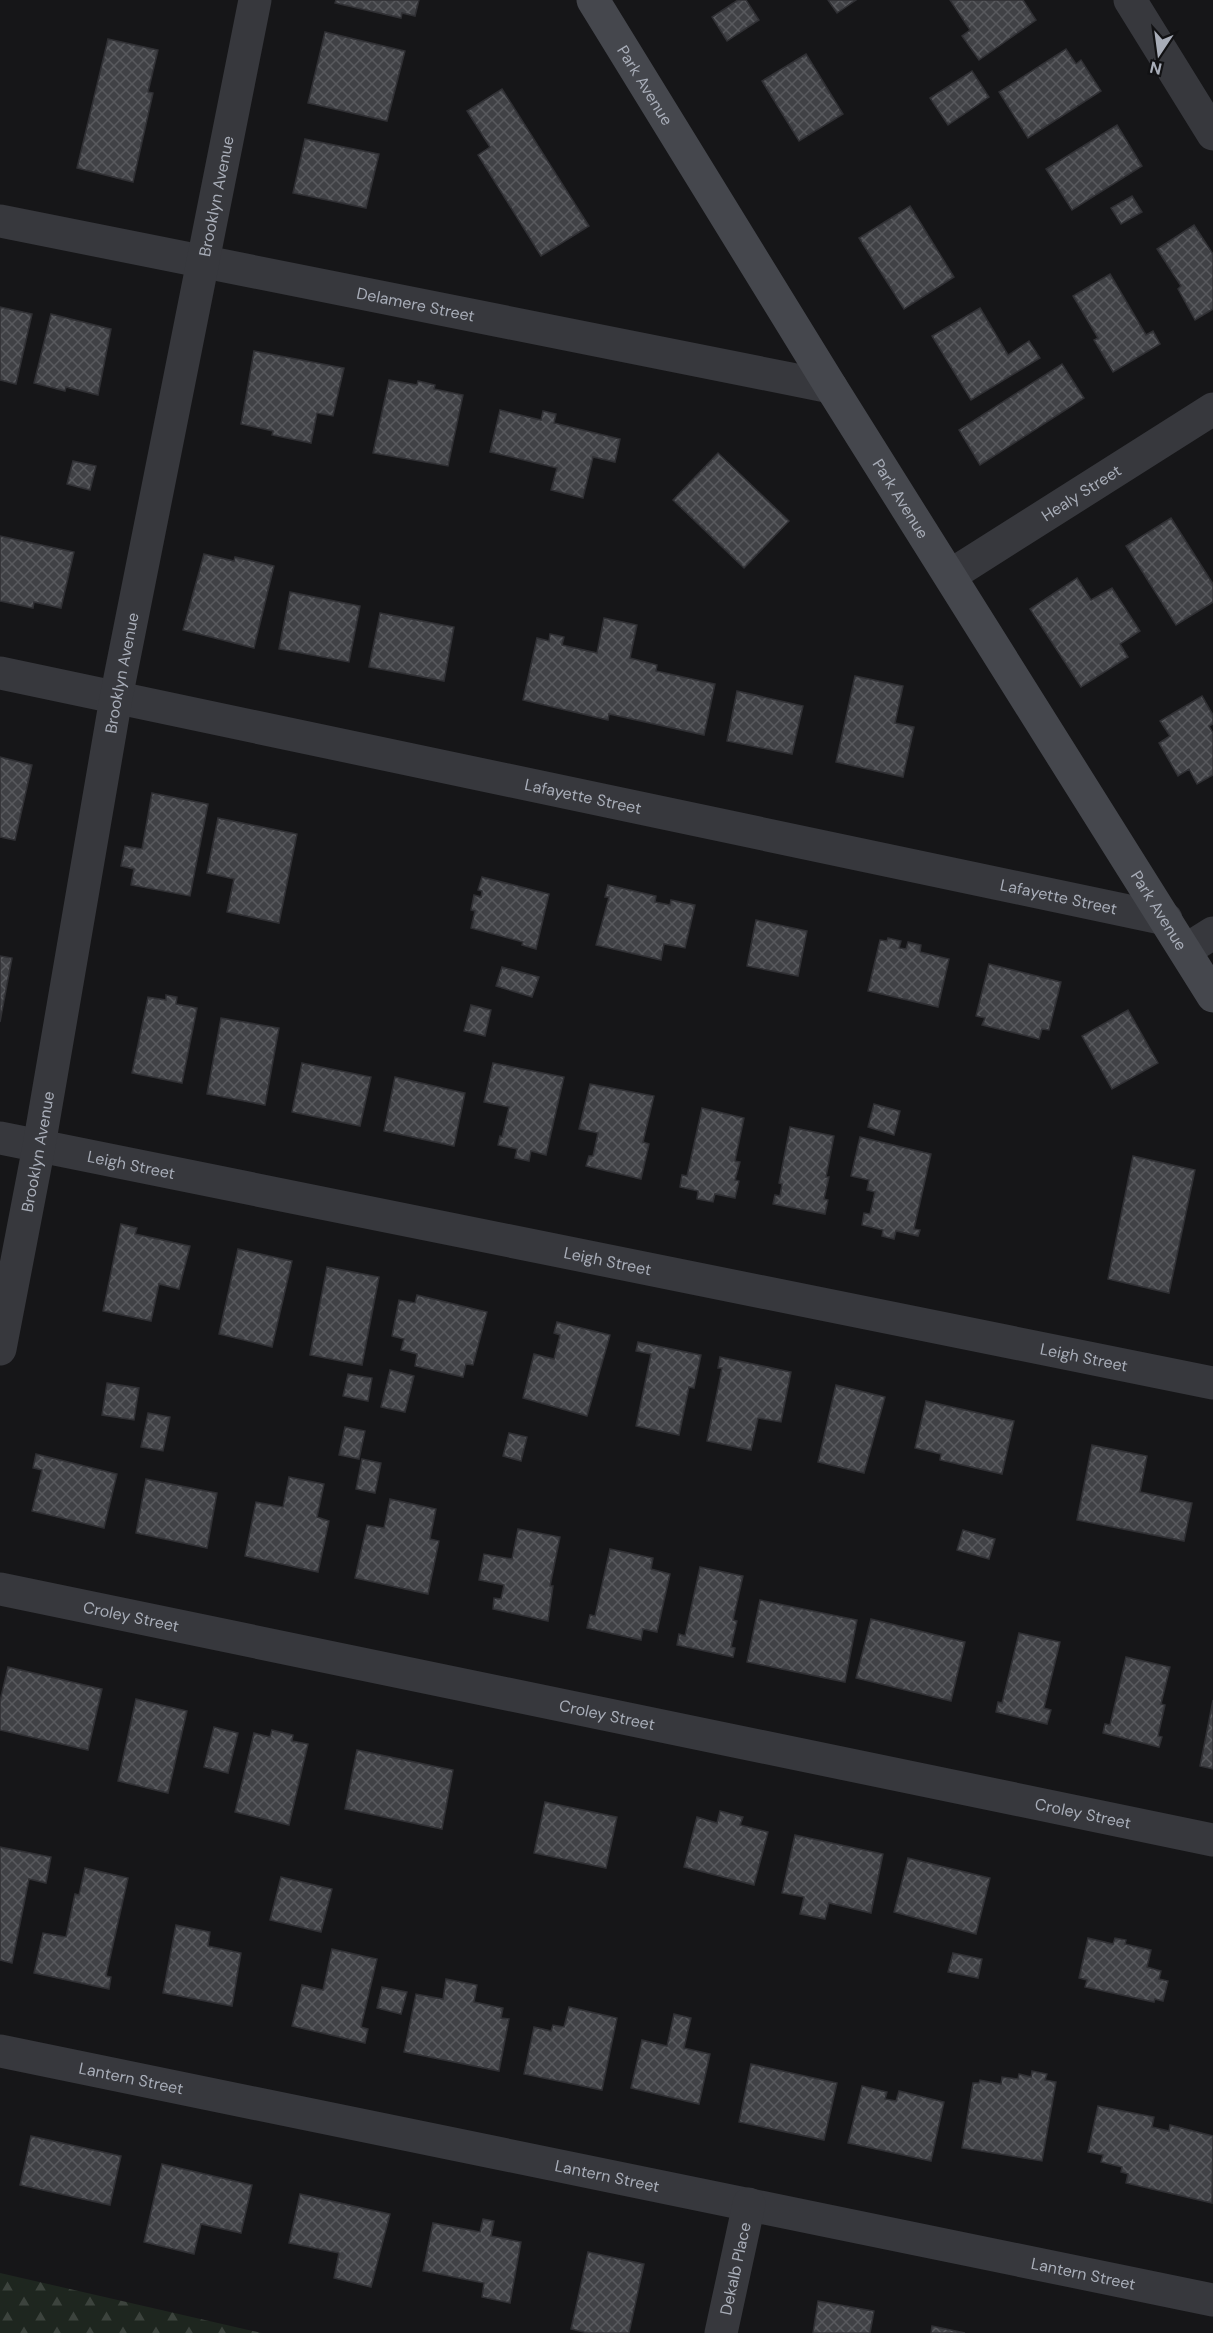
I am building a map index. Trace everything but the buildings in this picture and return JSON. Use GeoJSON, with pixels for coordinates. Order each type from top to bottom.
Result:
{"type":"FeatureCollection","features":[{"type":"Feature","properties":{"kind":"main road","name":"Park Avenue"},"geometry":{"type":"LineString","coordinates":[[593,0],[831,387],[1166,919],[1200,942],[1213,996]]}},
{"type":"Feature","properties":{"kind":"street","name":"Brooklyn Avenue"},"geometry":{"type":"LineString","coordinates":[[0,1349],[39,1146],[116,698],[255,0]]}},
{"type":"Feature","properties":{"kind":"street"},"geometry":{"type":"LineString","coordinates":[[1130,0],[1213,134]]}},
{"type":"Feature","properties":{"kind":"street","name":"Delamere Street"},"geometry":{"type":"LineString","coordinates":[[0,221],[831,387]]}},
{"type":"Feature","properties":{"kind":"street","name":"Healy Street"},"geometry":{"type":"LineString","coordinates":[[951,576],[1213,410]]}},
{"type":"Feature","properties":{"kind":"street","name":"Lafayette Street"},"geometry":{"type":"LineString","coordinates":[[0,673],[1166,919]]}},
{"type":"Feature","properties":{"kind":"street","name":"Leigh Street"},"geometry":{"type":"LineString","coordinates":[[0,1138],[1213,1383]]}},
{"type":"Feature","properties":{"kind":"street","name":"Croley Street"},"geometry":{"type":"LineString","coordinates":[[0,1589],[1213,1840]]}},
{"type":"Feature","properties":{"kind":"street","name":"Lantern Street"},"geometry":{"type":"LineString","coordinates":[[0,2051],[1213,2300]]}},
{"type":"Feature","properties":{"kind":"street","name":"Dekalb Place"},"geometry":{"type":"LineString","coordinates":[[721,2333],[749,2204]]}},
{"type":"Feature","properties":{"kind":"green space"},"geometry":{"type":"Polygon","coordinates":[[[0,2273],[262,2333],[0,2333],[0,2273]]]}}]}
